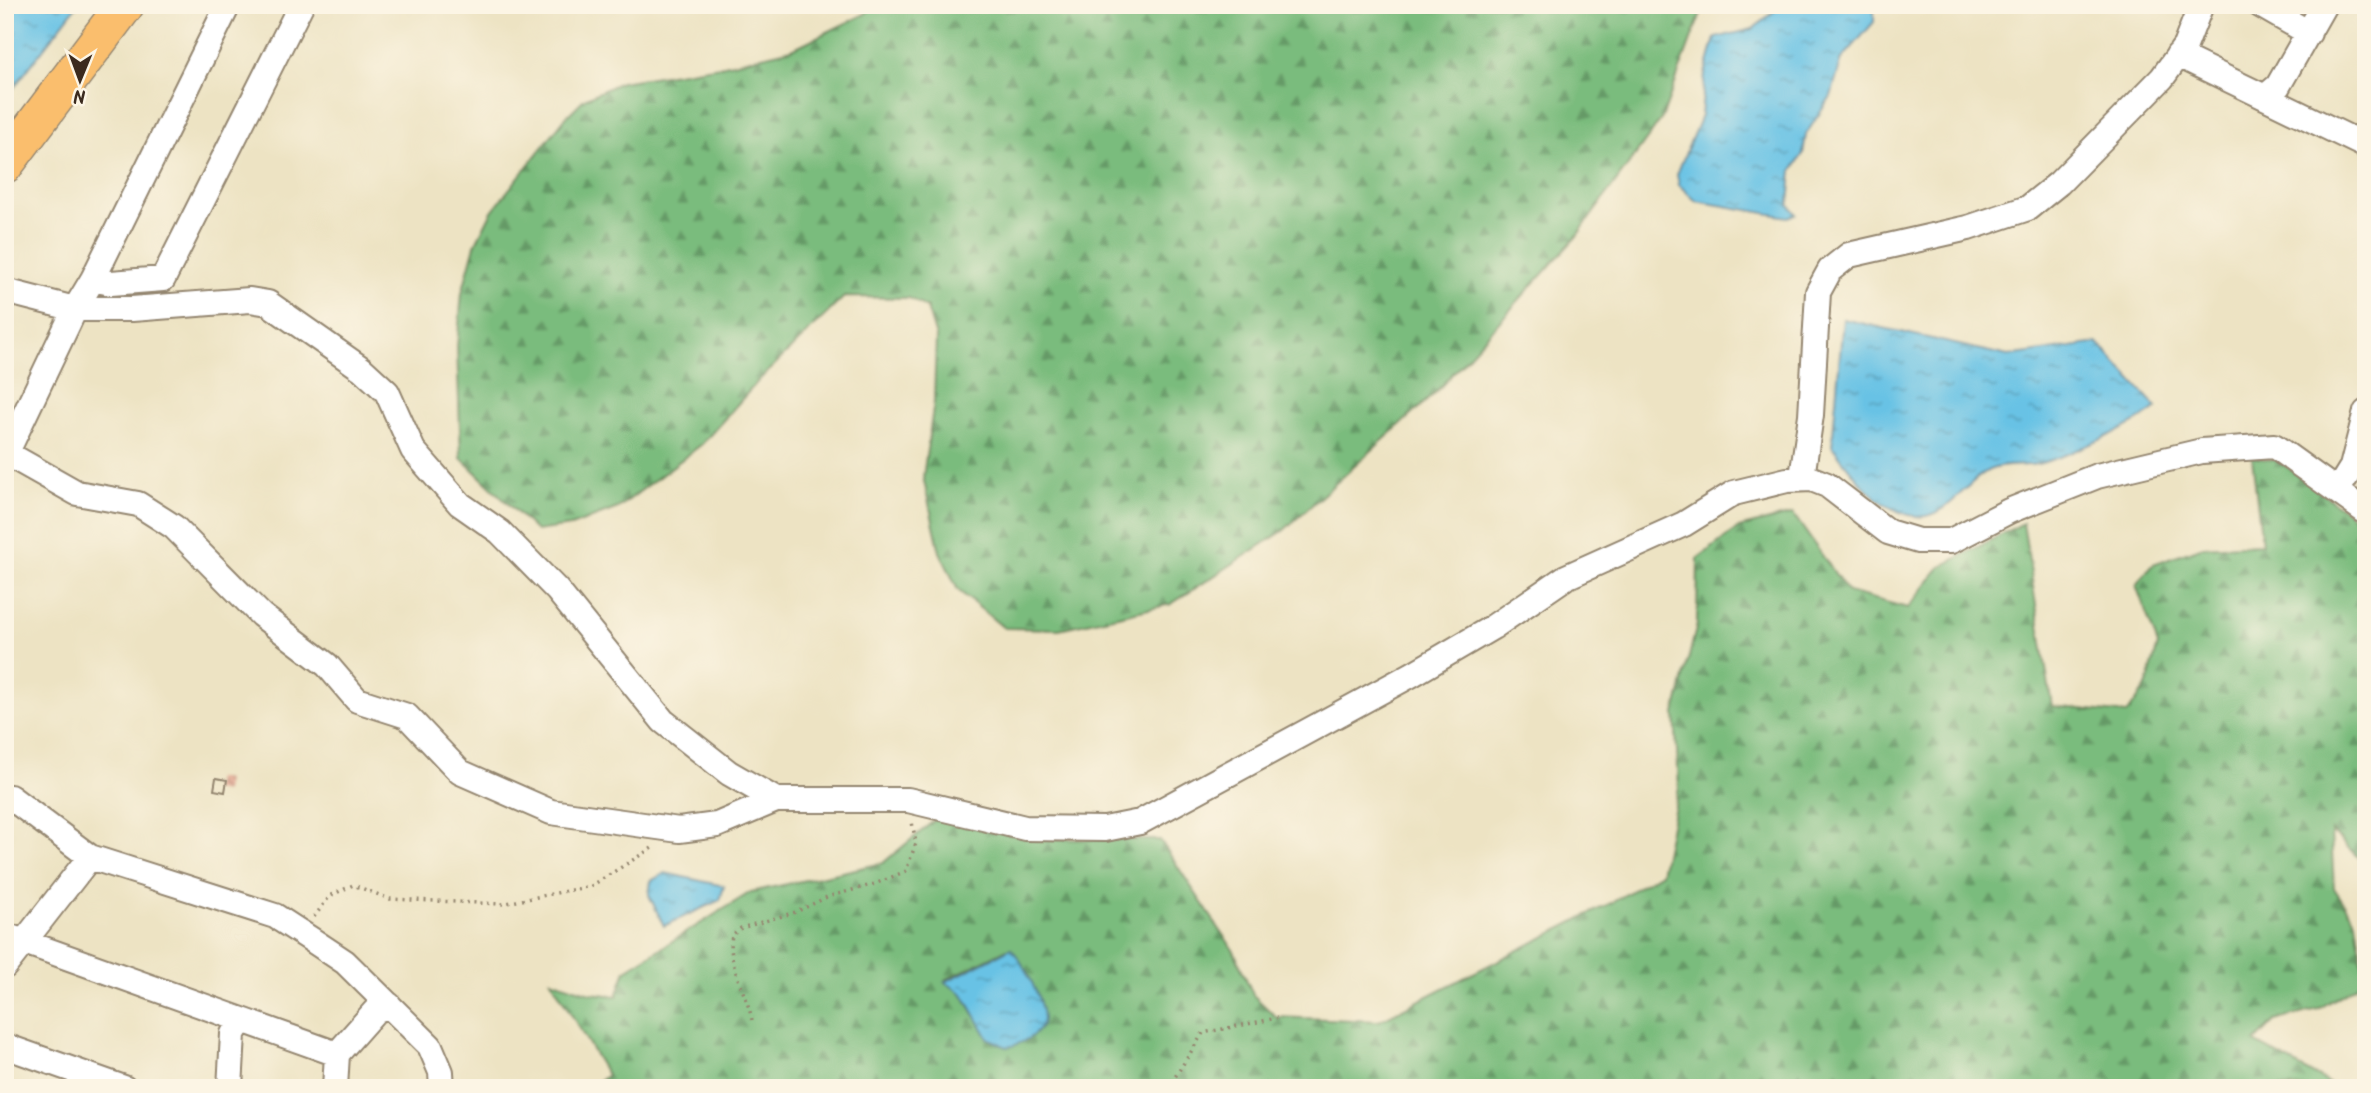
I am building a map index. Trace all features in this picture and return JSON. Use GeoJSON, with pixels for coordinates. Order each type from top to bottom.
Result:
{"type":"FeatureCollection","features":[{"type":"Feature","properties":{"kind":"highway"},"geometry":{"type":"LineString","coordinates":[[5,164],[125,5]]}},
{"type":"Feature","properties":{"kind":"street"},"geometry":{"type":"LineString","coordinates":[[228,5],[93,279],[75,309],[6,454],[77,493],[138,504],[174,527],[261,615],[327,665],[357,700],[407,716],[460,772],[551,812],[665,829],[717,825],[776,800],[908,800],[1025,828],[1105,829],[1140,822],[1411,675],[1493,627],[1566,577],[1684,524],[1734,494],[1802,477],[1827,485],[1888,532],[1918,541],[1951,541],[2009,511],[2097,477],[2202,451],[2274,446],[2366,512]]}},
{"type":"Feature","properties":{"kind":"street"},"geometry":{"type":"LineString","coordinates":[[93,279],[111,283],[163,279],[300,5]]}},
{"type":"Feature","properties":{"kind":"street"},"geometry":{"type":"LineString","coordinates":[[1802,477],[1811,415],[1818,292],[1830,270],[1849,256],[1998,220],[2028,208],[2087,154],[2162,78],[2194,29],[2201,5]]}},
{"type":"Feature","properties":{"kind":"street"},"geometry":{"type":"LineString","coordinates":[[2265,97],[2278,86],[2324,5]]}},
{"type":"Feature","properties":{"kind":"street"},"geometry":{"type":"LineString","coordinates":[[2263,6],[2309,33]]}},
{"type":"Feature","properties":{"kind":"street"},"geometry":{"type":"LineString","coordinates":[[2178,55],[2366,146]]}},
{"type":"Feature","properties":{"kind":"street"},"geometry":{"type":"LineString","coordinates":[[5,291],[75,309],[132,309],[250,300],[268,303],[331,347],[387,392],[413,450],[460,504],[500,532],[557,590],[663,721],[730,773],[776,800]]}},
{"type":"Feature","properties":{"kind":"street"},"geometry":{"type":"LineString","coordinates":[[2337,491],[2352,467],[2366,412]]}},
{"type":"Feature","properties":{"kind":"street"},"geometry":{"type":"LineString","coordinates":[[10,797],[90,857],[275,916],[303,933],[345,962],[430,1046],[441,1072],[442,1088]]}},
{"type":"Feature","properties":{"kind":"street"},"geometry":{"type":"LineString","coordinates":[[5,966],[14,939],[90,857]]}},
{"type":"Feature","properties":{"kind":"street"},"geometry":{"type":"LineString","coordinates":[[14,939],[337,1054]]}},
{"type":"Feature","properties":{"kind":"street"},"geometry":{"type":"LineString","coordinates":[[335,1088],[337,1054],[375,1011],[389,1005]]}},
{"type":"Feature","properties":{"kind":"street"},"geometry":{"type":"LineString","coordinates":[[230,1088],[233,1034],[241,1020]]}},
{"type":"Feature","properties":{"kind":"street"},"geometry":{"type":"LineString","coordinates":[[5,1046],[98,1084],[124,1088]]}},
{"type":"Feature","properties":{"kind":"path"},"geometry":{"type":"LineString","coordinates":[[752,1020],[748,999],[732,962],[732,935],[741,928],[796,912],[827,897],[874,884],[906,871],[916,843],[908,800]]}},
{"type":"Feature","properties":{"kind":"path"},"geometry":{"type":"LineString","coordinates":[[303,933],[330,896],[353,885],[390,900],[502,904],[591,886],[648,853],[665,829]]}},
{"type":"Feature","properties":{"kind":"path"},"geometry":{"type":"LineString","coordinates":[[1168,1088],[1203,1033],[1276,1017]]}},
{"type":"Feature","properties":{"kind":"green space"},"geometry":{"type":"Polygon","coordinates":[[[874,5],[1704,5],[1662,118],[1576,237],[1434,394],[1283,531],[1171,604],[1059,629],[1004,628],[958,590],[940,552],[923,477],[934,402],[936,337],[927,308],[909,298],[844,297],[759,380],[702,444],[618,508],[571,526],[536,531],[461,458],[457,346],[462,293],[475,245],[492,211],[566,117],[584,99],[621,82],[720,66],[792,49],[865,14],[874,5]]]}},
{"type":"Feature","properties":{"kind":"green space"},"geometry":{"type":"Polygon","coordinates":[[[2252,457],[2279,461],[2366,526],[2366,865],[2331,831],[2334,888],[2356,921],[2365,981],[2318,1009],[2275,1021],[2255,1042],[2337,1088],[591,1088],[607,1075],[551,980],[590,993],[617,996],[626,970],[751,892],[883,863],[936,819],[1030,839],[1160,840],[1234,951],[1253,995],[1276,1017],[1379,1021],[1611,903],[1661,873],[1679,787],[1675,714],[1697,624],[1698,558],[1739,528],[1793,514],[1848,592],[1908,608],[1940,567],[2023,523],[2052,706],[2127,714],[2147,685],[2158,645],[2136,585],[2153,564],[2200,547],[2262,544],[2252,457]],[[1007,949],[947,979],[963,994],[974,1014],[1038,1000],[1013,951],[1007,949]]]}},
{"type":"Feature","properties":{"kind":"water"},"geometry":{"type":"Polygon","coordinates":[[[5,5],[77,5],[5,99],[5,5]]]}},
{"type":"Feature","properties":{"kind":"water"},"geometry":{"type":"Polygon","coordinates":[[[1781,5],[1874,5],[1874,22],[1842,59],[1831,96],[1806,134],[1803,154],[1792,171],[1789,204],[1796,214],[1788,217],[1696,201],[1679,185],[1677,174],[1701,116],[1705,74],[1715,38],[1753,29],[1781,5]]]}},
{"type":"Feature","properties":{"kind":"water"},"geometry":{"type":"Polygon","coordinates":[[[1843,319],[2008,356],[2098,343],[2157,408],[2118,431],[2063,455],[2037,464],[1989,470],[1937,513],[1915,516],[1901,512],[1878,499],[1848,468],[1832,446],[1843,319]]]}},
{"type":"Feature","properties":{"kind":"water"},"geometry":{"type":"Polygon","coordinates":[[[665,873],[724,886],[720,900],[664,926],[649,895],[651,881],[665,873]]]}},
{"type":"Feature","properties":{"kind":"water"},"geometry":{"type":"Polygon","coordinates":[[[1011,948],[1031,982],[1043,1018],[1035,1034],[1006,1047],[988,1038],[963,994],[945,982],[1011,948]]]}},
{"type":"Feature","properties":{"kind":"building"},"geometry":{"type":"Polygon","coordinates":[[[216,778],[227,780],[225,792],[214,790],[216,778]]]}}]}
